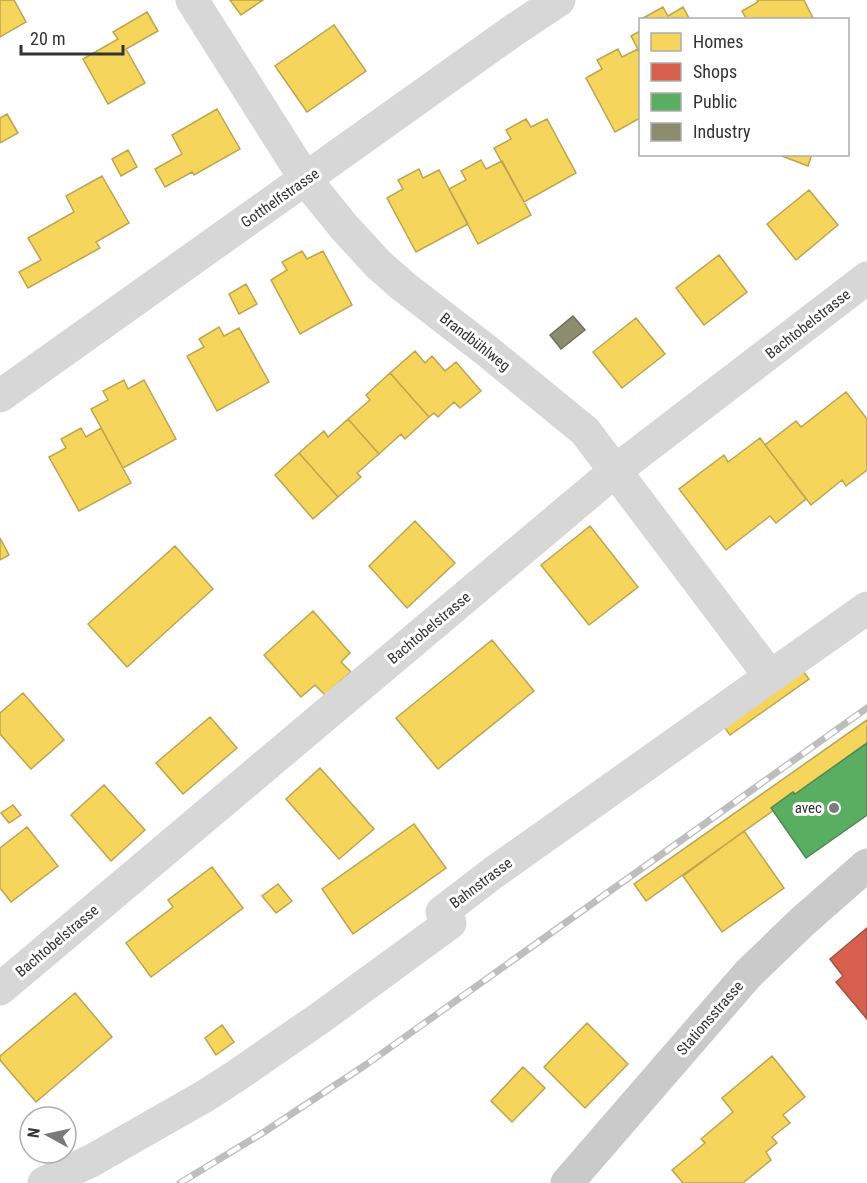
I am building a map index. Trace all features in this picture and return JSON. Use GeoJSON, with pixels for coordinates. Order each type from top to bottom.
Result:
{"type":"FeatureCollection","features":[{"type":"Feature","properties":{"kind":"main road","name":"Stationsstrasse"},"geometry":{"type":"LineString","coordinates":[[567,1183],[748,974],[802,922],[867,866]]}},
{"type":"Feature","properties":{"kind":"street","name":"Brandbühlweg"},"geometry":{"type":"LineString","coordinates":[[192,0],[306,180],[344,227],[391,276],[585,431],[770,676]]}},
{"type":"Feature","properties":{"kind":"street","name":"Gotthelfstrasse"},"geometry":{"type":"LineString","coordinates":[[0,396],[559,0]]}},
{"type":"Feature","properties":{"kind":"street","name":"Bachtobelstrasse"},"geometry":{"type":"LineString","coordinates":[[0,989],[615,471],[867,278]]}},
{"type":"Feature","properties":{"kind":"street","name":"Bahnstrasse"},"geometry":{"type":"LineString","coordinates":[[44,1183],[91,1161],[195,1102],[272,1053],[450,923],[442,912],[468,892],[867,608]]}},
{"type":"Feature","properties":{"kind":"building: Homes"},"geometry":{"type":"Polygon","coordinates":[[[0,0],[14,0],[26,22],[0,37],[0,0]]]}},
{"type":"Feature","properties":{"kind":"building: Homes"},"geometry":{"type":"Polygon","coordinates":[[[230,0],[263,0],[241,15],[230,0]]]}},
{"type":"Feature","properties":{"kind":"building: Homes"},"geometry":{"type":"Polygon","coordinates":[[[757,0],[804,0],[813,18],[746,18],[742,11],[758,2],[757,0]]]}},
{"type":"Feature","properties":{"kind":"building: Homes"},"geometry":{"type":"Polygon","coordinates":[[[663,7],[668,16],[683,7],[689,18],[643,18],[663,7]]]}},
{"type":"Feature","properties":{"kind":"building: Homes"},"geometry":{"type":"Polygon","coordinates":[[[147,12],[158,31],[126,49],[145,83],[108,104],[83,59],[118,39],[113,32],[147,12]]]}},
{"type":"Feature","properties":{"kind":"building: Homes"},"geometry":{"type":"Polygon","coordinates":[[[334,25],[366,71],[307,112],[275,66],[334,25]]]}},
{"type":"Feature","properties":{"kind":"building: Homes"},"geometry":{"type":"Polygon","coordinates":[[[639,32],[639,51],[631,36],[639,32]]]}},
{"type":"Feature","properties":{"kind":"building: Homes"},"geometry":{"type":"Polygon","coordinates":[[[618,49],[622,57],[638,49],[639,51],[639,119],[615,132],[586,78],[602,69],[597,60],[618,49]]]}},
{"type":"Feature","properties":{"kind":"building: Homes"},"geometry":{"type":"Polygon","coordinates":[[[217,109],[240,149],[194,175],[192,172],[165,187],[155,169],[182,154],[172,135],[217,109]]]}},
{"type":"Feature","properties":{"kind":"building: Homes"},"geometry":{"type":"Polygon","coordinates":[[[7,114],[18,133],[0,143],[0,118],[7,114]]]}},
{"type":"Feature","properties":{"kind":"building: Homes"},"geometry":{"type":"Polygon","coordinates":[[[526,119],[531,127],[547,119],[576,173],[524,202],[494,148],[511,139],[506,130],[526,119]]]}},
{"type":"Feature","properties":{"kind":"building: Homes"},"geometry":{"type":"Polygon","coordinates":[[[128,150],[137,167],[121,176],[112,159],[128,150]]]}},
{"type":"Feature","properties":{"kind":"building: Homes"},"geometry":{"type":"Polygon","coordinates":[[[782,156],[811,156],[808,166],[782,156]]]}},
{"type":"Feature","properties":{"kind":"building: Homes"},"geometry":{"type":"Polygon","coordinates":[[[481,160],[486,169],[502,161],[531,215],[478,244],[449,189],[466,180],[461,171],[481,160]]]}},
{"type":"Feature","properties":{"kind":"building: Homes"},"geometry":{"type":"Polygon","coordinates":[[[419,169],[423,178],[439,170],[468,224],[416,252],[387,198],[403,189],[398,180],[419,169]]]}},
{"type":"Feature","properties":{"kind":"building: Homes"},"geometry":{"type":"Polygon","coordinates":[[[102,176],[129,223],[96,242],[100,248],[28,288],[19,272],[41,260],[28,238],[74,212],[66,196],[102,176]]]}},
{"type":"Feature","properties":{"kind":"building: Homes"},"geometry":{"type":"Polygon","coordinates":[[[809,190],[838,225],[796,260],[767,224],[809,190]]]}},
{"type":"Feature","properties":{"kind":"building: Homes"},"geometry":{"type":"Polygon","coordinates":[[[302,251],[307,259],[323,251],[352,305],[300,334],[271,280],[287,270],[282,262],[302,251]]]}},
{"type":"Feature","properties":{"kind":"building: Homes"},"geometry":{"type":"Polygon","coordinates":[[[719,255],[747,292],[704,325],[676,288],[719,255]]]}},
{"type":"Feature","properties":{"kind":"building: Homes"},"geometry":{"type":"Polygon","coordinates":[[[246,284],[257,304],[239,314],[229,294],[246,284]]]}},
{"type":"Feature","properties":{"kind":"building: Homes"},"geometry":{"type":"Polygon","coordinates":[[[636,318],[665,354],[622,388],[593,352],[636,318]]]}},
{"type":"Feature","properties":{"kind":"building: Homes"},"geometry":{"type":"Polygon","coordinates":[[[219,327],[224,336],[239,328],[269,382],[217,411],[187,356],[204,347],[199,339],[219,327]]]}},
{"type":"Feature","properties":{"kind":"building: Homes"},"geometry":{"type":"Polygon","coordinates":[[[415,351],[425,363],[432,356],[445,371],[456,362],[481,391],[460,408],[454,402],[438,417],[434,413],[429,417],[390,373],[415,351]]]}},
{"type":"Feature","properties":{"kind":"building: Homes"},"geometry":{"type":"Polygon","coordinates":[[[390,373],[429,417],[405,439],[401,434],[379,454],[348,419],[370,400],[366,395],[390,373]]]}},
{"type":"Feature","properties":{"kind":"building: Homes"},"geometry":{"type":"Polygon","coordinates":[[[124,380],[128,389],[144,380],[176,439],[123,468],[91,409],[108,400],[103,391],[124,380]]]}},
{"type":"Feature","properties":{"kind":"building: Homes"},"geometry":{"type":"Polygon","coordinates":[[[846,392],[867,419],[867,470],[846,486],[842,480],[811,505],[765,445],[796,421],[801,427],[846,392]]]}},
{"type":"Feature","properties":{"kind":"building: Homes"},"geometry":{"type":"Polygon","coordinates":[[[348,419],[379,454],[357,473],[361,477],[338,497],[299,453],[324,431],[328,437],[348,419]]]}},
{"type":"Feature","properties":{"kind":"building: Homes"},"geometry":{"type":"Polygon","coordinates":[[[81,428],[86,437],[101,428],[131,483],[79,511],[49,457],[66,448],[61,439],[81,428]]]}},
{"type":"Feature","properties":{"kind":"building: Homes"},"geometry":{"type":"Polygon","coordinates":[[[760,438],[806,499],[776,523],[770,516],[726,550],[679,489],[724,455],[728,462],[760,438]]]}},
{"type":"Feature","properties":{"kind":"building: Homes"},"geometry":{"type":"Polygon","coordinates":[[[299,453],[338,497],[313,519],[275,475],[299,453]]]}},
{"type":"Feature","properties":{"kind":"building: Homes"},"geometry":{"type":"Polygon","coordinates":[[[415,521],[455,563],[407,608],[369,566],[415,521]]]}},
{"type":"Feature","properties":{"kind":"building: Homes"},"geometry":{"type":"Polygon","coordinates":[[[590,526],[638,587],[589,625],[541,565],[590,526]]]}},
{"type":"Feature","properties":{"kind":"building: Homes"},"geometry":{"type":"Polygon","coordinates":[[[0,538],[9,555],[0,560],[0,538]]]}},
{"type":"Feature","properties":{"kind":"building: Homes"},"geometry":{"type":"Polygon","coordinates":[[[175,546],[213,589],[127,667],[88,624],[175,546]]]}},
{"type":"Feature","properties":{"kind":"building: Homes"},"geometry":{"type":"Polygon","coordinates":[[[313,611],[350,653],[341,662],[351,672],[325,695],[315,685],[301,697],[264,655],[313,611]]]}},
{"type":"Feature","properties":{"kind":"building: Homes"},"geometry":{"type":"Polygon","coordinates":[[[492,640],[534,691],[438,769],[396,718],[492,640]]]}},
{"type":"Feature","properties":{"kind":"building: Homes"},"geometry":{"type":"Polygon","coordinates":[[[800,667],[809,679],[730,735],[721,723],[800,667]]]}},
{"type":"Feature","properties":{"kind":"building: Homes"},"geometry":{"type":"Polygon","coordinates":[[[23,693],[64,740],[31,769],[0,734],[0,713],[23,693]]]}},
{"type":"Feature","properties":{"kind":"building: Homes"},"geometry":{"type":"Polygon","coordinates":[[[210,717],[237,748],[183,794],[156,763],[210,717]]]}},
{"type":"Feature","properties":{"kind":"building: Homes"},"geometry":{"type":"Polygon","coordinates":[[[867,720],[867,744],[646,901],[634,884],[867,720]]]}},
{"type":"Feature","properties":{"kind":"building: Homes"},"geometry":{"type":"Polygon","coordinates":[[[320,768],[374,829],[339,859],[286,799],[320,768]]]}},
{"type":"Feature","properties":{"kind":"building: Homes"},"geometry":{"type":"Polygon","coordinates":[[[104,785],[145,830],[111,861],[71,815],[104,785]]]}},
{"type":"Feature","properties":{"kind":"building: Homes"},"geometry":{"type":"Polygon","coordinates":[[[13,805],[21,815],[9,823],[1,813],[13,805]]]}},
{"type":"Feature","properties":{"kind":"building: Homes"},"geometry":{"type":"Polygon","coordinates":[[[414,824],[446,868],[353,934],[322,889],[414,824]]]}},
{"type":"Feature","properties":{"kind":"building: Homes"},"geometry":{"type":"Polygon","coordinates":[[[27,827],[58,866],[11,902],[0,888],[0,848],[27,827]]]}},
{"type":"Feature","properties":{"kind":"building: Homes"},"geometry":{"type":"Polygon","coordinates":[[[744,831],[784,888],[722,932],[683,876],[744,831]]]}},
{"type":"Feature","properties":{"kind":"building: Homes"},"geometry":{"type":"Polygon","coordinates":[[[212,867],[243,908],[151,977],[126,943],[173,907],[168,900],[212,867]]]}},
{"type":"Feature","properties":{"kind":"building: Homes"},"geometry":{"type":"Polygon","coordinates":[[[278,884],[292,901],[276,913],[262,896],[278,884]]]}},
{"type":"Feature","properties":{"kind":"building: Homes"},"geometry":{"type":"Polygon","coordinates":[[[75,993],[112,1037],[36,1102],[0,1060],[0,1056],[75,993]]]}},
{"type":"Feature","properties":{"kind":"building: Homes"},"geometry":{"type":"Polygon","coordinates":[[[587,1023],[628,1064],[585,1108],[544,1067],[587,1023]]]}},
{"type":"Feature","properties":{"kind":"building: Homes"},"geometry":{"type":"Polygon","coordinates":[[[222,1025],[234,1042],[216,1055],[205,1038],[222,1025]]]}},
{"type":"Feature","properties":{"kind":"building: Homes"},"geometry":{"type":"Polygon","coordinates":[[[772,1056],[805,1097],[783,1115],[790,1123],[772,1137],[777,1143],[766,1152],[771,1160],[743,1183],[683,1183],[672,1170],[705,1143],[701,1139],[733,1112],[722,1098],[772,1056]]]}},
{"type":"Feature","properties":{"kind":"building: Homes"},"geometry":{"type":"Polygon","coordinates":[[[523,1067],[545,1088],[512,1122],[491,1101],[523,1067]]]}},
{"type":"Feature","properties":{"kind":"building: Shops"},"geometry":{"type":"Polygon","coordinates":[[[867,928],[867,1019],[836,982],[843,976],[830,959],[867,928]]]}},
{"type":"Feature","properties":{"kind":"building: Public"},"geometry":{"type":"Polygon","coordinates":[[[867,743],[867,815],[806,858],[771,808],[793,792],[795,794],[867,743]]]}},
{"type":"Feature","properties":{"kind":"building: Industry"},"geometry":{"type":"Polygon","coordinates":[[[573,316],[585,330],[561,349],[550,335],[573,316]]]}},
{"type":"Feature","properties":{"kind":"railway"},"geometry":{"type":"LineString","coordinates":[[180,1183],[264,1132],[367,1064],[867,708]]}},
{"type":"Feature","properties":{"kind":"place","name":"avec"},"geometry":{"type":"Point","coordinates":[834,808]}}]}
